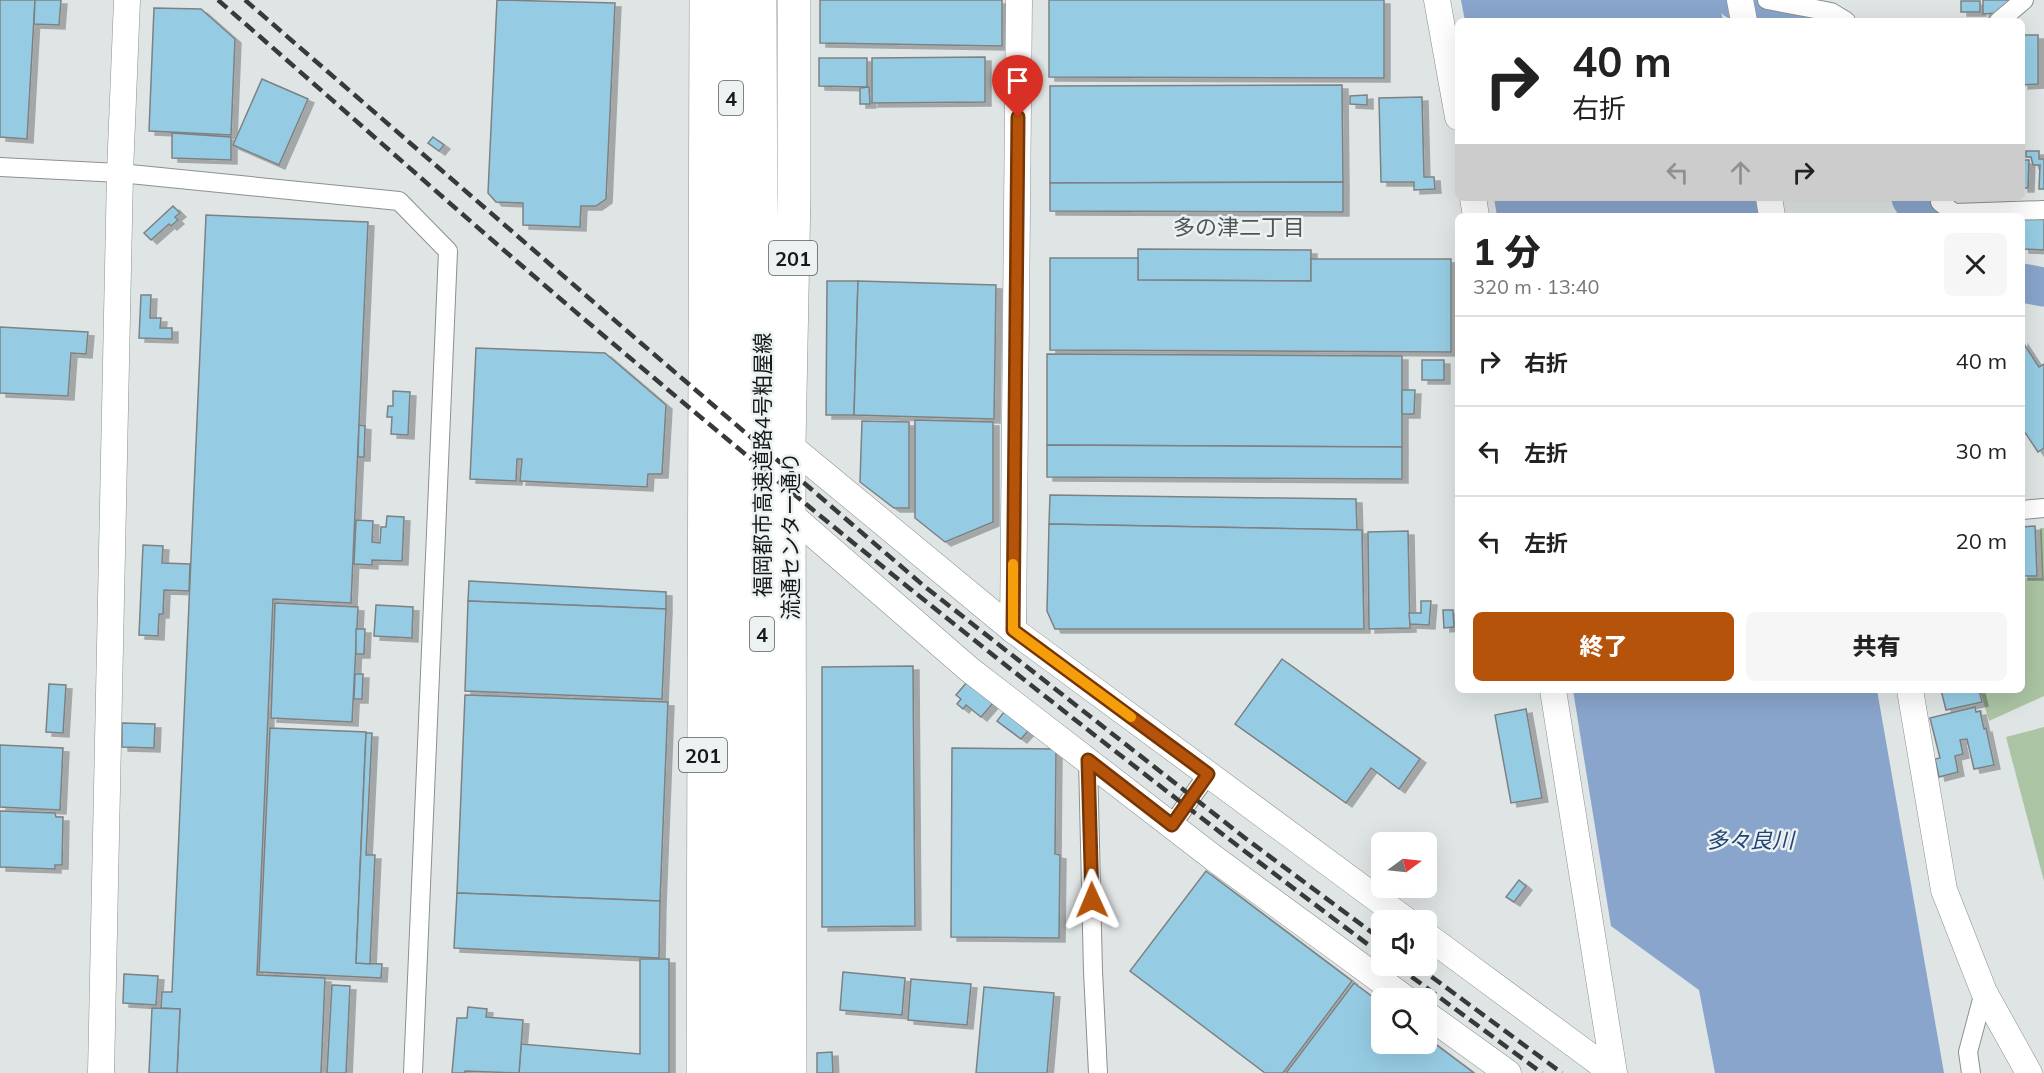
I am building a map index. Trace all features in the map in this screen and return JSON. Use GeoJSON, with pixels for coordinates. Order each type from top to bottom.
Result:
{"type":"FeatureCollection","features":[{"type":"Feature","properties":{"kind":"highway","name":"201"},"geometry":{"type":"LineString","coordinates":[[703,1073],[706,0]]}},
{"type":"Feature","properties":{"kind":"highway","name":"福岡都市高速道路4号粕屋線"},"geometry":{"type":"LineString","coordinates":[[732,0],[746,195],[762,568],[760,1073]]}},
{"type":"Feature","properties":{"kind":"highway","name":"福岡都市高速道路4号粕屋線"},"geometry":{"type":"LineString","coordinates":[[733,1073],[734,556],[746,195],[760,0]]}},
{"type":"Feature","properties":{"kind":"highway","name":"流通センター通り"},"geometry":{"type":"LineString","coordinates":[[790,1073],[791,515],[789,445],[794,193],[794,0]]}},
{"type":"Feature","properties":{"kind":"street"},"geometry":{"type":"LineString","coordinates":[[101,1073],[120,173],[127,0]]}},
{"type":"Feature","properties":{"kind":"street"},"geometry":{"type":"LineString","coordinates":[[1013,630],[1019,0]]}},
{"type":"Feature","properties":{"kind":"street"},"geometry":{"type":"LineString","coordinates":[[1437,0],[1455,100]]}},
{"type":"Feature","properties":{"kind":"street"},"geometry":{"type":"LineString","coordinates":[[1740,0],[1743,18]]}},
{"type":"Feature","properties":{"kind":"street"},"geometry":{"type":"LineString","coordinates":[[1767,0],[1831,12],[1841,18]]}},
{"type":"Feature","properties":{"kind":"street"},"geometry":{"type":"LineString","coordinates":[[2003,18],[2024,0]]}},
{"type":"Feature","properties":{"kind":"street"},"geometry":{"type":"LineString","coordinates":[[0,167],[120,173],[399,201],[448,251],[413,1073]]}},
{"type":"Feature","properties":{"kind":"street"},"geometry":{"type":"LineString","coordinates":[[1939,205],[1954,213],[2044,210]]}},
{"type":"Feature","properties":{"kind":"street"},"geometry":{"type":"LineString","coordinates":[[789,445],[1013,630],[1392,910]]}},
{"type":"Feature","properties":{"kind":"street"},"geometry":{"type":"LineString","coordinates":[[2025,507],[2044,508]]}},
{"type":"Feature","properties":{"kind":"street"},"geometry":{"type":"LineString","coordinates":[[791,515],[970,670],[1215,859],[1391,988]]}},
{"type":"Feature","properties":{"kind":"street"},"geometry":{"type":"LineString","coordinates":[[1552,693],[1614,1073]]}},
{"type":"Feature","properties":{"kind":"street"},"geometry":{"type":"LineString","coordinates":[[1911,693],[1944,890],[1984,992],[2029,1073]]}},
{"type":"Feature","properties":{"kind":"street"},"geometry":{"type":"LineString","coordinates":[[1088,760],[1098,1073]]}},
{"type":"Feature","properties":{"kind":"street"},"geometry":{"type":"LineString","coordinates":[[1172,825],[1208,774]]}},
{"type":"Feature","properties":{"kind":"street"},"geometry":{"type":"LineString","coordinates":[[1437,943],[1614,1073]]}},
{"type":"Feature","properties":{"kind":"street"},"geometry":{"type":"LineString","coordinates":[[1971,1073],[1968,1052],[1984,992]]}},
{"type":"Feature","properties":{"kind":"street"},"geometry":{"type":"LineString","coordinates":[[1437,1022],[1508,1073]]}},
{"type":"Feature","properties":{"kind":"green space"},"geometry":{"type":"Polygon","coordinates":[[[2040,528],[2044,528],[2044,696],[1989,721],[1981,693],[2025,693],[2025,578],[2042,578],[2040,528]]]}},
{"type":"Feature","properties":{"kind":"green space"},"geometry":{"type":"Polygon","coordinates":[[[2044,727],[2044,881],[2006,737],[2044,727]]]}},
{"type":"Feature","properties":{"kind":"water"},"geometry":{"type":"Polygon","coordinates":[[[1461,0],[1719,0],[1722,18],[1464,18],[1461,0]]]}},
{"type":"Feature","properties":{"kind":"water"},"geometry":{"type":"Polygon","coordinates":[[[1494,201],[1758,201],[1760,213],[1496,213],[1494,201]]]}},
{"type":"Feature","properties":{"kind":"water","name":"多々良川"},"geometry":{"type":"Polygon","coordinates":[[[1573,693],[1878,693],[1944,1073],[1715,1073],[1699,990],[1611,926],[1573,693]]]}},
{"type":"Feature","properties":{"kind":"building"},"geometry":{"type":"Polygon","coordinates":[[[0,0],[35,0],[27,139],[0,137],[0,0]]]}},
{"type":"Feature","properties":{"kind":"building"},"geometry":{"type":"Polygon","coordinates":[[[35,0],[61,0],[59,25],[34,24],[35,0]]]}},
{"type":"Feature","properties":{"kind":"building"},"geometry":{"type":"Polygon","coordinates":[[[497,0],[615,3],[606,199],[596,206],[581,206],[580,227],[523,225],[523,203],[496,202],[488,193],[497,0]]]}},
{"type":"Feature","properties":{"kind":"building"},"geometry":{"type":"Polygon","coordinates":[[[820,0],[1002,0],[1002,46],[820,43],[820,0]]]}},
{"type":"Feature","properties":{"kind":"building"},"geometry":{"type":"Polygon","coordinates":[[[1049,0],[1384,0],[1384,78],[1049,77],[1049,0]]]}},
{"type":"Feature","properties":{"kind":"building"},"geometry":{"type":"Polygon","coordinates":[[[1983,0],[2010,0],[1998,13],[1983,14],[1983,0]]]}},
{"type":"Feature","properties":{"kind":"building"},"geometry":{"type":"Polygon","coordinates":[[[1961,1],[1980,1],[1980,12],[1961,12],[1961,1]]]}},
{"type":"Feature","properties":{"kind":"building"},"geometry":{"type":"Polygon","coordinates":[[[154,8],[201,9],[235,39],[231,135],[149,131],[154,8]]]}},
{"type":"Feature","properties":{"kind":"building"},"geometry":{"type":"Polygon","coordinates":[[[2025,35],[2038,35],[2038,84],[2025,85],[2025,35]]]}},
{"type":"Feature","properties":{"kind":"building"},"geometry":{"type":"Polygon","coordinates":[[[985,57],[985,102],[872,103],[872,58],[985,57]]]}},
{"type":"Feature","properties":{"kind":"building"},"geometry":{"type":"Polygon","coordinates":[[[819,58],[867,58],[867,87],[819,86],[819,58]]]}},
{"type":"Feature","properties":{"kind":"building"},"geometry":{"type":"Polygon","coordinates":[[[262,79],[308,99],[279,165],[233,145],[262,79]]]}},
{"type":"Feature","properties":{"kind":"building"},"geometry":{"type":"Polygon","coordinates":[[[1342,85],[1343,182],[1050,183],[1050,86],[1342,85]]]}},
{"type":"Feature","properties":{"kind":"building"},"geometry":{"type":"Polygon","coordinates":[[[869,87],[870,104],[860,104],[860,88],[869,87]]]}},
{"type":"Feature","properties":{"kind":"building"},"geometry":{"type":"Polygon","coordinates":[[[1367,95],[1367,105],[1350,104],[1350,96],[1367,95]]]}},
{"type":"Feature","properties":{"kind":"building"},"geometry":{"type":"Polygon","coordinates":[[[1422,97],[1424,177],[1434,177],[1435,189],[1414,190],[1414,182],[1381,182],[1379,98],[1422,97]]]}},
{"type":"Feature","properties":{"kind":"building"},"geometry":{"type":"Polygon","coordinates":[[[172,133],[231,137],[231,160],[172,158],[172,133]]]}},
{"type":"Feature","properties":{"kind":"building"},"geometry":{"type":"Polygon","coordinates":[[[433,137],[444,145],[439,151],[428,143],[433,137]]]}},
{"type":"Feature","properties":{"kind":"building"},"geometry":{"type":"Polygon","coordinates":[[[2026,151],[2039,151],[2039,159],[2044,159],[2044,189],[2039,189],[2040,165],[2033,165],[2031,157],[2026,157],[2026,151]]]}},
{"type":"Feature","properties":{"kind":"building"},"geometry":{"type":"Polygon","coordinates":[[[2025,160],[2029,160],[2028,188],[2025,188],[2025,160]]]}},
{"type":"Feature","properties":{"kind":"building"},"geometry":{"type":"Polygon","coordinates":[[[1343,182],[1343,212],[1050,211],[1050,183],[1343,182]]]}},
{"type":"Feature","properties":{"kind":"building"},"geometry":{"type":"Polygon","coordinates":[[[173,206],[180,213],[175,217],[178,220],[171,226],[169,224],[151,240],[144,233],[173,206]]]}},
{"type":"Feature","properties":{"kind":"building"},"geometry":{"type":"Polygon","coordinates":[[[2044,212],[2044,250],[2025,249],[2025,216],[2044,212]]]}},
{"type":"Feature","properties":{"kind":"building"},"geometry":{"type":"Polygon","coordinates":[[[206,215],[368,222],[351,603],[273,599],[257,975],[325,978],[321,1073],[177,1073],[180,1009],[161,1008],[162,992],[172,992],[206,215]]]}},
{"type":"Feature","properties":{"kind":"building"},"geometry":{"type":"Polygon","coordinates":[[[1138,249],[1311,250],[1311,281],[1138,280],[1138,249]]]}},
{"type":"Feature","properties":{"kind":"building"},"geometry":{"type":"Polygon","coordinates":[[[1050,258],[1138,258],[1138,280],[1311,281],[1311,259],[1451,259],[1451,352],[1050,350],[1050,258]]]}},
{"type":"Feature","properties":{"kind":"building"},"geometry":{"type":"Polygon","coordinates":[[[827,281],[858,281],[854,415],[826,415],[827,281]]]}},
{"type":"Feature","properties":{"kind":"building"},"geometry":{"type":"Polygon","coordinates":[[[858,281],[996,285],[994,419],[854,415],[858,281]]]}},
{"type":"Feature","properties":{"kind":"building"},"geometry":{"type":"Polygon","coordinates":[[[141,295],[151,295],[150,318],[161,318],[160,328],[172,328],[172,339],[139,338],[141,295]]]}},
{"type":"Feature","properties":{"kind":"building"},"geometry":{"type":"Polygon","coordinates":[[[0,327],[88,332],[86,354],[71,353],[68,396],[0,393],[0,327]]]}},
{"type":"Feature","properties":{"kind":"building"},"geometry":{"type":"Polygon","coordinates":[[[2025,346],[2039,367],[2044,364],[2044,448],[2038,452],[2025,432],[2025,346]]]}},
{"type":"Feature","properties":{"kind":"building"},"geometry":{"type":"Polygon","coordinates":[[[476,348],[605,353],[666,405],[662,474],[648,474],[647,487],[520,481],[522,459],[517,459],[516,481],[470,479],[476,348]]]}},
{"type":"Feature","properties":{"kind":"building"},"geometry":{"type":"Polygon","coordinates":[[[1047,354],[1402,356],[1402,447],[1047,445],[1047,354]]]}},
{"type":"Feature","properties":{"kind":"building"},"geometry":{"type":"Polygon","coordinates":[[[1422,360],[1444,360],[1444,380],[1422,380],[1422,360]]]}},
{"type":"Feature","properties":{"kind":"building"},"geometry":{"type":"Polygon","coordinates":[[[1402,390],[1415,390],[1414,414],[1402,414],[1402,390]]]}},
{"type":"Feature","properties":{"kind":"building"},"geometry":{"type":"Polygon","coordinates":[[[393,391],[410,392],[408,435],[391,434],[392,417],[387,417],[388,406],[393,406],[393,391]]]}},
{"type":"Feature","properties":{"kind":"building"},"geometry":{"type":"Polygon","coordinates":[[[915,420],[993,422],[993,522],[945,542],[915,518],[915,420]]]}},
{"type":"Feature","properties":{"kind":"building"},"geometry":{"type":"Polygon","coordinates":[[[862,421],[909,422],[909,508],[894,508],[860,482],[862,421]]]}},
{"type":"Feature","properties":{"kind":"building"},"geometry":{"type":"Polygon","coordinates":[[[359,425],[365,426],[364,457],[358,457],[359,425]]]}},
{"type":"Feature","properties":{"kind":"building"},"geometry":{"type":"Polygon","coordinates":[[[1047,445],[1402,447],[1402,479],[1047,477],[1047,445]]]}},
{"type":"Feature","properties":{"kind":"building"},"geometry":{"type":"Polygon","coordinates":[[[1050,495],[1356,499],[1357,530],[1049,524],[1050,495]]]}},
{"type":"Feature","properties":{"kind":"building"},"geometry":{"type":"Polygon","coordinates":[[[387,516],[404,517],[402,561],[372,560],[372,565],[354,564],[356,520],[373,521],[372,542],[380,543],[381,527],[386,527],[387,516]]]}},
{"type":"Feature","properties":{"kind":"building"},"geometry":{"type":"Polygon","coordinates":[[[1049,524],[1362,530],[1364,629],[1055,629],[1047,611],[1049,524]]]}},
{"type":"Feature","properties":{"kind":"building"},"geometry":{"type":"Polygon","coordinates":[[[2035,526],[2037,576],[2025,576],[2025,527],[2035,526]]]}},
{"type":"Feature","properties":{"kind":"building"},"geometry":{"type":"Polygon","coordinates":[[[1408,531],[1410,628],[1369,629],[1368,532],[1408,531]]]}},
{"type":"Feature","properties":{"kind":"building"},"geometry":{"type":"Polygon","coordinates":[[[143,545],[163,546],[162,563],[190,564],[189,591],[164,590],[163,614],[159,614],[158,636],[139,635],[143,545]]]}},
{"type":"Feature","properties":{"kind":"building"},"geometry":{"type":"Polygon","coordinates":[[[469,581],[666,592],[666,609],[468,601],[469,581]]]}},
{"type":"Feature","properties":{"kind":"building"},"geometry":{"type":"Polygon","coordinates":[[[468,601],[666,609],[662,699],[465,691],[468,601]]]}},
{"type":"Feature","properties":{"kind":"building"},"geometry":{"type":"Polygon","coordinates":[[[1421,601],[1431,601],[1429,625],[1410,624],[1409,613],[1421,613],[1421,601]]]}},
{"type":"Feature","properties":{"kind":"building"},"geometry":{"type":"Polygon","coordinates":[[[275,603],[358,607],[352,722],[271,718],[275,603]]]}},
{"type":"Feature","properties":{"kind":"building"},"geometry":{"type":"Polygon","coordinates":[[[376,605],[413,607],[412,638],[374,636],[376,605]]]}},
{"type":"Feature","properties":{"kind":"building"},"geometry":{"type":"Polygon","coordinates":[[[1443,610],[1453,610],[1454,627],[1444,628],[1443,610]]]}},
{"type":"Feature","properties":{"kind":"building"},"geometry":{"type":"Polygon","coordinates":[[[356,629],[365,629],[364,654],[356,654],[356,629]]]}},
{"type":"Feature","properties":{"kind":"building"},"geometry":{"type":"Polygon","coordinates":[[[1282,659],[1420,759],[1399,789],[1371,768],[1346,803],[1235,724],[1282,659]]]}},
{"type":"Feature","properties":{"kind":"building"},"geometry":{"type":"Polygon","coordinates":[[[913,666],[915,926],[822,927],[822,667],[913,666]]]}},
{"type":"Feature","properties":{"kind":"building"},"geometry":{"type":"Polygon","coordinates":[[[355,674],[363,674],[362,699],[354,699],[355,674]]]}},
{"type":"Feature","properties":{"kind":"building"},"geometry":{"type":"Polygon","coordinates":[[[967,682],[993,703],[981,717],[966,705],[963,709],[957,704],[961,699],[956,695],[967,682]]]}},
{"type":"Feature","properties":{"kind":"building"},"geometry":{"type":"Polygon","coordinates":[[[49,684],[66,685],[63,733],[46,732],[49,684]]]}},
{"type":"Feature","properties":{"kind":"building"},"geometry":{"type":"Polygon","coordinates":[[[1942,693],[1980,693],[1982,702],[1946,710],[1942,693]]]}},
{"type":"Feature","properties":{"kind":"building"},"geometry":{"type":"Polygon","coordinates":[[[465,695],[668,702],[660,901],[457,893],[465,695]]]}},
{"type":"Feature","properties":{"kind":"building"},"geometry":{"type":"Polygon","coordinates":[[[1975,707],[1976,712],[1980,711],[1984,729],[1986,728],[1994,765],[1974,769],[1967,739],[1960,740],[1963,754],[1955,756],[1958,772],[1939,777],[1935,759],[1940,758],[1930,718],[1975,707]]]}},
{"type":"Feature","properties":{"kind":"building"},"geometry":{"type":"Polygon","coordinates":[[[1526,709],[1542,798],[1511,803],[1495,715],[1526,709]]]}},
{"type":"Feature","properties":{"kind":"building"},"geometry":{"type":"Polygon","coordinates":[[[1004,712],[1028,731],[1021,739],[997,721],[1004,712]]]}},
{"type":"Feature","properties":{"kind":"building"},"geometry":{"type":"Polygon","coordinates":[[[122,723],[155,724],[154,748],[122,747],[122,723]]]}},
{"type":"Feature","properties":{"kind":"building"},"geometry":{"type":"Polygon","coordinates":[[[270,728],[366,732],[356,963],[382,964],[381,978],[259,972],[270,728]]]}},
{"type":"Feature","properties":{"kind":"building"},"geometry":{"type":"Polygon","coordinates":[[[366,733],[372,733],[366,855],[375,855],[370,964],[356,963],[366,733]]]}},
{"type":"Feature","properties":{"kind":"building"},"geometry":{"type":"Polygon","coordinates":[[[0,745],[63,748],[60,810],[0,807],[0,745]]]}},
{"type":"Feature","properties":{"kind":"building"},"geometry":{"type":"Polygon","coordinates":[[[952,748],[1056,749],[1055,854],[1060,855],[1059,938],[951,937],[952,748]]]}},
{"type":"Feature","properties":{"kind":"building"},"geometry":{"type":"Polygon","coordinates":[[[0,811],[55,813],[56,817],[63,817],[62,865],[55,865],[55,869],[0,867],[0,811]]]}},
{"type":"Feature","properties":{"kind":"building"},"geometry":{"type":"Polygon","coordinates":[[[1206,871],[1352,981],[1283,1073],[1265,1073],[1130,971],[1206,871]]]}},
{"type":"Feature","properties":{"kind":"building"},"geometry":{"type":"Polygon","coordinates":[[[1519,880],[1526,886],[1514,902],[1506,897],[1519,880]]]}},
{"type":"Feature","properties":{"kind":"building"},"geometry":{"type":"Polygon","coordinates":[[[457,893],[660,901],[659,958],[454,948],[457,893]]]}},
{"type":"Feature","properties":{"kind":"building"},"geometry":{"type":"Polygon","coordinates":[[[640,959],[669,959],[669,1073],[519,1073],[521,1044],[640,1054],[640,959]]]}},
{"type":"Feature","properties":{"kind":"building"},"geometry":{"type":"Polygon","coordinates":[[[843,972],[905,978],[902,1015],[840,1010],[843,972]]]}},
{"type":"Feature","properties":{"kind":"building"},"geometry":{"type":"Polygon","coordinates":[[[124,974],[158,976],[156,1005],[123,1003],[124,974]]]}},
{"type":"Feature","properties":{"kind":"building"},"geometry":{"type":"Polygon","coordinates":[[[911,979],[971,984],[967,1025],[908,1020],[911,979]]]}},
{"type":"Feature","properties":{"kind":"building"},"geometry":{"type":"Polygon","coordinates":[[[1354,983],[1371,996],[1371,1054],[1437,1054],[1437,1045],[1474,1073],[1286,1073],[1354,983]]]}},
{"type":"Feature","properties":{"kind":"building"},"geometry":{"type":"Polygon","coordinates":[[[332,985],[350,986],[346,1073],[327,1073],[332,985]]]}},
{"type":"Feature","properties":{"kind":"building"},"geometry":{"type":"Polygon","coordinates":[[[984,987],[1054,993],[1047,1073],[976,1073],[984,987]]]}},
{"type":"Feature","properties":{"kind":"building"},"geometry":{"type":"Polygon","coordinates":[[[468,1007],[487,1009],[486,1017],[523,1020],[519,1073],[465,1071],[465,1073],[452,1073],[457,1018],[467,1018],[468,1007]]]}},
{"type":"Feature","properties":{"kind":"building"},"geometry":{"type":"Polygon","coordinates":[[[152,1008],[180,1009],[177,1073],[149,1073],[152,1008]]]}},
{"type":"Feature","properties":{"kind":"building"},"geometry":{"type":"Polygon","coordinates":[[[832,1052],[833,1073],[817,1073],[817,1053],[832,1052]]]}},
{"type":"Feature","properties":{"kind":"waterway"},"geometry":{"type":"LineString","coordinates":[[1736,0],[1807,18]]}},
{"type":"Feature","properties":{"kind":"waterway"},"geometry":{"type":"LineString","coordinates":[[1913,201],[1920,213]]}},
{"type":"Feature","properties":{"kind":"waterway"},"geometry":{"type":"LineString","coordinates":[[2025,284],[2044,287]]}},
{"type":"Feature","properties":{"kind":"railway"},"geometry":{"type":"LineString","coordinates":[[218,0],[530,273],[726,439],[911,589],[1192,811],[1371,947]]}},
{"type":"Feature","properties":{"kind":"railway"},"geometry":{"type":"LineString","coordinates":[[245,0],[924,586],[1245,838],[1371,932]]}},
{"type":"Feature","properties":{"kind":"railway"},"geometry":{"type":"LineString","coordinates":[[1411,976],[1542,1073]]}},
{"type":"Feature","properties":{"kind":"railway"},"geometry":{"type":"LineString","coordinates":[[1431,976],[1562,1073]]}},
{"type":"Feature","properties":{"kind":"slow traffic"},"geometry":{"type":"LineString","coordinates":[[1013,564],[1013,630],[1131,717]]}},
{"type":"Feature","properties":{"kind":"district","name":"多の津二丁目"},"geometry":{"type":"Point","coordinates":[1239,227]}},
{"type":"Feature","properties":{"kind":"route"},"geometry":{"type":"LineString","coordinates":[[1018,117],[1013,630],[1208,774],[1172,825],[1088,760],[1092,900]]}}]}
